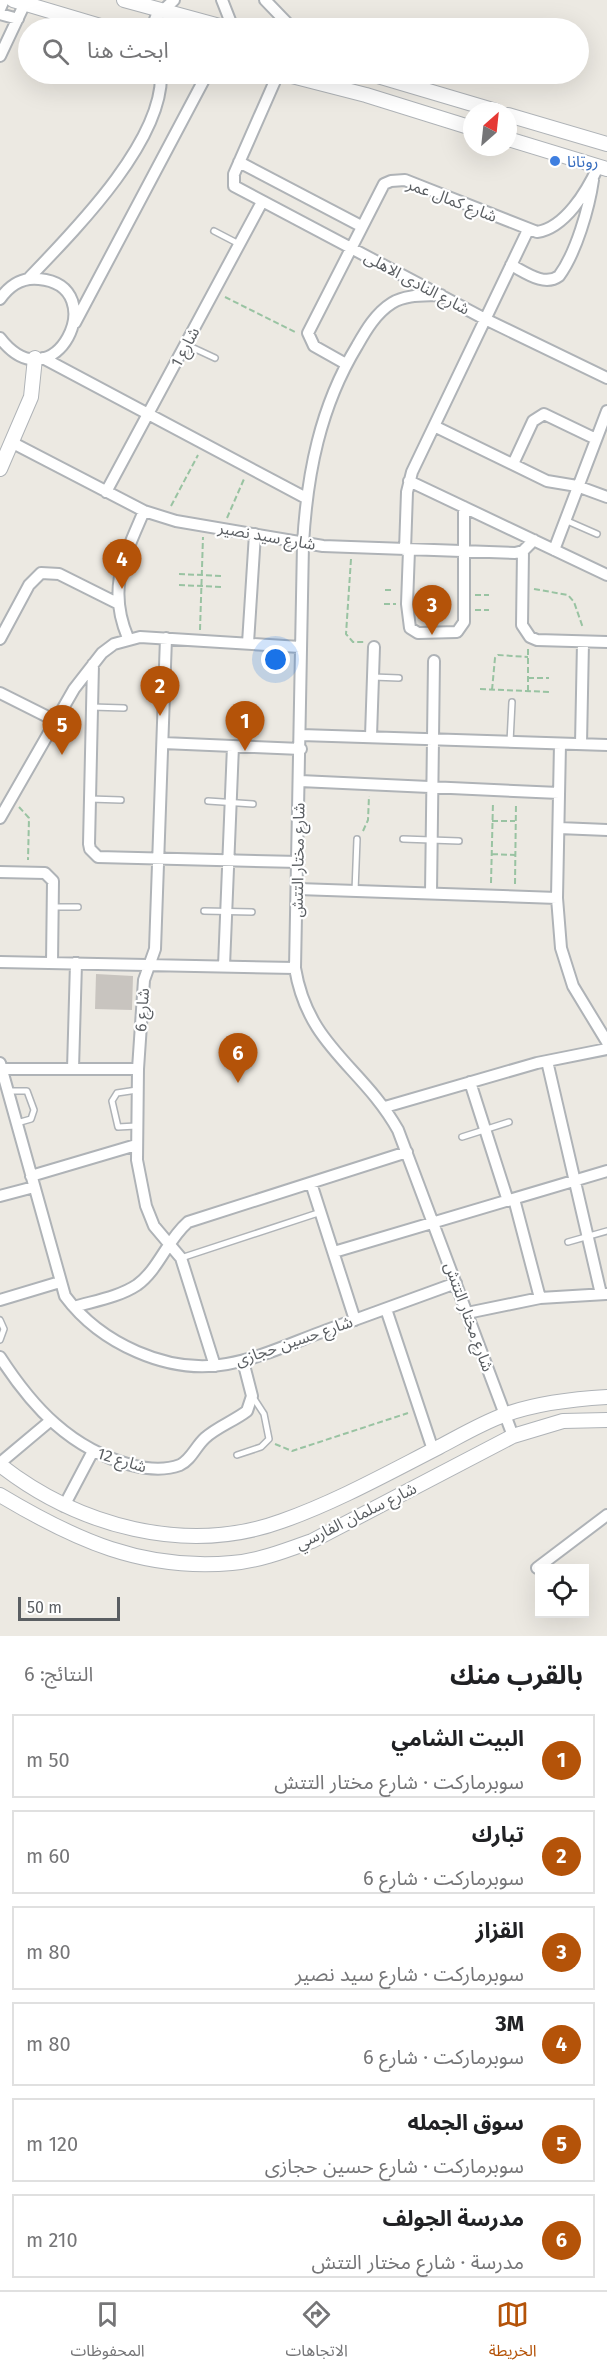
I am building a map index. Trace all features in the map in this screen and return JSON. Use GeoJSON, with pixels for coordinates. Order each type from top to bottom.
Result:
{"type":"FeatureCollection","features":[{"type":"Feature","properties":{"kind":"street"},"geometry":{"type":"LineString","coordinates":[[0,9],[4,0]]}},
{"type":"Feature","properties":{"kind":"street"},"geometry":{"type":"LineString","coordinates":[[124,0],[189,18]]}},
{"type":"Feature","properties":{"kind":"street"},"geometry":{"type":"LineString","coordinates":[[158,18],[174,0]]}},
{"type":"Feature","properties":{"kind":"street"},"geometry":{"type":"LineString","coordinates":[[222,0],[229,18]]}},
{"type":"Feature","properties":{"kind":"street"},"geometry":{"type":"LineString","coordinates":[[265,0],[282,18]]}},
{"type":"Feature","properties":{"kind":"street"},"geometry":{"type":"LineString","coordinates":[[18,18],[19,2],[73,18]]}},
{"type":"Feature","properties":{"kind":"street"},"geometry":{"type":"LineString","coordinates":[[0,14],[18,19],[0,56]]}},
{"type":"Feature","properties":{"kind":"street"},"geometry":{"type":"LineString","coordinates":[[0,299],[3,292],[28,279],[100,199],[140,142],[155,112],[159,84]]}},
{"type":"Feature","properties":{"kind":"street"},"geometry":{"type":"LineString","coordinates":[[39,358],[65,345],[202,84]]}},
{"type":"Feature","properties":{"kind":"street"},"geometry":{"type":"LineString","coordinates":[[274,84],[239,162],[361,226]]}},
{"type":"Feature","properties":{"kind":"street"},"geometry":{"type":"LineString","coordinates":[[323,84],[463,125]]}},
{"type":"Feature","properties":{"kind":"street"},"geometry":{"type":"LineString","coordinates":[[405,84],[466,102]]}},
{"type":"Feature","properties":{"kind":"street"},"geometry":{"type":"LineString","coordinates":[[517,118],[607,144]]}},
{"type":"Feature","properties":{"kind":"street"},"geometry":{"type":"LineString","coordinates":[[517,142],[599,171]]}},
{"type":"Feature","properties":{"kind":"street","name":"شارع النادى الاهلى"},"geometry":{"type":"LineString","coordinates":[[239,162],[232,182],[237,189],[485,319],[607,378]]}},
{"type":"Feature","properties":{"kind":"street"},"geometry":{"type":"LineString","coordinates":[[464,507],[463,626],[457,632],[414,631],[408,623],[409,481],[528,230],[537,232],[554,226],[599,171]]}},
{"type":"Feature","properties":{"kind":"street"},"geometry":{"type":"LineString","coordinates":[[511,265],[543,280],[554,280],[559,276],[579,232],[599,171]]}},
{"type":"Feature","properties":{"kind":"street","name":"شارع كمال عمر"},"geometry":{"type":"LineString","coordinates":[[308,338],[310,328],[384,184],[398,179],[528,230]]}},
{"type":"Feature","properties":{"kind":"street","name":"شارع 1"},"geometry":{"type":"LineString","coordinates":[[106,492],[149,416],[262,202]]}},
{"type":"Feature","properties":{"kind":"street"},"geometry":{"type":"LineString","coordinates":[[28,279],[46,280],[62,290],[73,305],[75,323]]}},
{"type":"Feature","properties":{"kind":"street","name":"شارع مختار التتش"},"geometry":{"type":"LineString","coordinates":[[441,295],[408,296],[392,303],[368,328],[346,364],[322,424],[306,498],[303,544],[299,862],[295,968],[301,998],[314,1026],[385,1107],[407,1152],[513,1436]]}},
{"type":"Feature","properties":{"kind":"street"},"geometry":{"type":"LineString","coordinates":[[308,338],[314,346],[346,364]]}},
{"type":"Feature","properties":{"kind":"street"},"geometry":{"type":"LineString","coordinates":[[2,342],[24,357],[39,358],[306,498]]}},
{"type":"Feature","properties":{"kind":"street"},"geometry":{"type":"LineString","coordinates":[[0,469],[31,397],[39,358]]}},
{"type":"Feature","properties":{"kind":"street"},"geometry":{"type":"LineString","coordinates":[[554,550],[607,411]]}},
{"type":"Feature","properties":{"kind":"street"},"geometry":{"type":"LineString","coordinates":[[513,464],[533,422],[544,414],[596,439]]}},
{"type":"Feature","properties":{"kind":"street"},"geometry":{"type":"LineString","coordinates":[[434,426],[547,481],[577,486],[607,497]]}},
{"type":"Feature","properties":{"kind":"street","name":"شارع سيد نصير"},"geometry":{"type":"LineString","coordinates":[[13,443],[144,511],[165,518],[303,544],[464,552],[523,551]]}},
{"type":"Feature","properties":{"kind":"street"},"geometry":{"type":"LineString","coordinates":[[409,481],[607,575]]}},
{"type":"Feature","properties":{"kind":"street"},"geometry":{"type":"LineString","coordinates":[[128,639],[117,603],[122,562],[144,511]]}},
{"type":"Feature","properties":{"kind":"street"},"geometry":{"type":"LineString","coordinates":[[248,643],[255,534]]}},
{"type":"Feature","properties":{"kind":"street"},"geometry":{"type":"LineString","coordinates":[[534,540],[523,551],[522,625],[530,637],[537,640],[607,642]]}},
{"type":"Feature","properties":{"kind":"street"},"geometry":{"type":"LineString","coordinates":[[0,639],[29,585],[41,573],[59,574],[117,603]]}},
{"type":"Feature","properties":{"kind":"street"},"geometry":{"type":"LineString","coordinates":[[3,809],[54,720],[102,652],[128,639],[166,638],[300,647]]}},
{"type":"Feature","properties":{"kind":"street","name":"شارع 6"},"geometry":{"type":"LineString","coordinates":[[166,638],[155,949],[144,980],[136,1145],[146,1206],[154,1226],[181,1258],[215,1366]]}},
{"type":"Feature","properties":{"kind":"street"},"geometry":{"type":"LineString","coordinates":[[581,744],[583,642]]}},
{"type":"Feature","properties":{"kind":"street"},"geometry":{"type":"LineString","coordinates":[[371,736],[374,647]]}},
{"type":"Feature","properties":{"kind":"street"},"geometry":{"type":"LineString","coordinates":[[431,893],[434,661]]}},
{"type":"Feature","properties":{"kind":"street"},"geometry":{"type":"LineString","coordinates":[[93,664],[89,844],[94,854],[98,857],[299,862]]}},
{"type":"Feature","properties":{"kind":"street"},"geometry":{"type":"LineString","coordinates":[[0,693],[54,720]]}},
{"type":"Feature","properties":{"kind":"street"},"geometry":{"type":"LineString","coordinates":[[301,735],[607,745]]}},
{"type":"Feature","properties":{"kind":"street"},"geometry":{"type":"LineString","coordinates":[[163,743],[301,749]]}},
{"type":"Feature","properties":{"kind":"street"},"geometry":{"type":"LineString","coordinates":[[560,744],[557,898],[559,939],[573,986],[607,1042]]}},
{"type":"Feature","properties":{"kind":"street"},"geometry":{"type":"LineString","coordinates":[[224,966],[233,746]]}},
{"type":"Feature","properties":{"kind":"street"},"geometry":{"type":"LineString","coordinates":[[300,781],[560,793]]}},
{"type":"Feature","properties":{"kind":"street"},"geometry":{"type":"LineString","coordinates":[[559,828],[607,830]]}},
{"type":"Feature","properties":{"kind":"street"},"geometry":{"type":"LineString","coordinates":[[0,872],[45,873],[53,880],[52,963]]}},
{"type":"Feature","properties":{"kind":"street"},"geometry":{"type":"LineString","coordinates":[[298,889],[557,898]]}},
{"type":"Feature","properties":{"kind":"street"},"geometry":{"type":"LineString","coordinates":[[0,962],[295,968]]}},
{"type":"Feature","properties":{"kind":"street"},"geometry":{"type":"LineString","coordinates":[[73,1069],[76,963]]}},
{"type":"Feature","properties":{"kind":"street"},"geometry":{"type":"LineString","coordinates":[[385,1107],[547,1061],[607,1049]]}},
{"type":"Feature","properties":{"kind":"street"},"geometry":{"type":"LineString","coordinates":[[467,1313],[540,1298],[604,1294],[588,1237],[547,1061]]}},
{"type":"Feature","properties":{"kind":"street"},"geometry":{"type":"LineString","coordinates":[[1,1066],[138,1069]]}},
{"type":"Feature","properties":{"kind":"street","name":"شارع حسين حجازى"},"geometry":{"type":"LineString","coordinates":[[1,1066],[4,1093],[16,1123],[60,1282],[74,1307],[103,1333],[138,1352],[176,1363],[215,1366],[243,1361],[456,1283]]}},
{"type":"Feature","properties":{"kind":"street"},"geometry":{"type":"LineString","coordinates":[[470,1082],[511,1200],[540,1298]]}},
{"type":"Feature","properties":{"kind":"street"},"geometry":{"type":"LineString","coordinates":[[0,1196],[33,1181],[136,1145]]}},
{"type":"Feature","properties":{"kind":"street"},"geometry":{"type":"LineString","coordinates":[[74,1307],[137,1284],[158,1262],[176,1232],[188,1222],[407,1152]]}},
{"type":"Feature","properties":{"kind":"street"},"geometry":{"type":"LineString","coordinates":[[333,1252],[607,1171]]}},
{"type":"Feature","properties":{"kind":"street"},"geometry":{"type":"LineString","coordinates":[[311,1183],[355,1320]]}},
{"type":"Feature","properties":{"kind":"street"},"geometry":{"type":"LineString","coordinates":[[0,1300],[60,1282]]}},
{"type":"Feature","properties":{"kind":"street"},"geometry":{"type":"LineString","coordinates":[[386,1309],[433,1450]]}},
{"type":"Feature","properties":{"kind":"street","name":"شارع 12"},"geometry":{"type":"LineString","coordinates":[[0,1358],[50,1421],[93,1451],[147,1469],[181,1465],[210,1433],[247,1411],[252,1396]]}},
{"type":"Feature","properties":{"kind":"street"},"geometry":{"type":"LineString","coordinates":[[243,1361],[252,1396]]}},
{"type":"Feature","properties":{"kind":"street","name":"شارع سلمان الفارسي"},"geometry":{"type":"LineString","coordinates":[[0,1464],[27,1485],[64,1506],[90,1517],[144,1531],[172,1534],[227,1533],[282,1521],[505,1414],[561,1401],[607,1397]]}},
{"type":"Feature","properties":{"kind":"street","name":"شارع سلمان الفارسي"},"geometry":{"type":"LineString","coordinates":[[0,1495],[52,1526],[92,1543],[141,1559],[191,1563],[234,1563],[280,1552],[312,1541],[513,1436],[563,1421],[607,1420]]}},
{"type":"Feature","properties":{"kind":"street"},"geometry":{"type":"LineString","coordinates":[[0,1464],[50,1421]]}},
{"type":"Feature","properties":{"kind":"street"},"geometry":{"type":"LineString","coordinates":[[64,1506],[93,1451]]}},
{"type":"Feature","properties":{"kind":"street"},"geometry":{"type":"LineString","coordinates":[[542,1564],[607,1515]]}},
{"type":"Feature","properties":{"kind":"lane"},"geometry":{"type":"LineString","coordinates":[[214,231],[240,244]]}},
{"type":"Feature","properties":{"kind":"lane"},"geometry":{"type":"LineString","coordinates":[[187,345],[215,358]]}},
{"type":"Feature","properties":{"kind":"lane"},"geometry":{"type":"LineString","coordinates":[[565,520],[597,534]]}},
{"type":"Feature","properties":{"kind":"lane"},"geometry":{"type":"LineString","coordinates":[[373,677],[399,678]]}},
{"type":"Feature","properties":{"kind":"lane"},"geometry":{"type":"LineString","coordinates":[[510,742],[512,702]]}},
{"type":"Feature","properties":{"kind":"lane"},"geometry":{"type":"LineString","coordinates":[[92,707],[124,708]]}},
{"type":"Feature","properties":{"kind":"lane"},"geometry":{"type":"LineString","coordinates":[[90,799],[121,800]]}},
{"type":"Feature","properties":{"kind":"lane"},"geometry":{"type":"LineString","coordinates":[[208,801],[253,804]]}},
{"type":"Feature","properties":{"kind":"lane"},"geometry":{"type":"LineString","coordinates":[[355,891],[357,839]]}},
{"type":"Feature","properties":{"kind":"lane"},"geometry":{"type":"LineString","coordinates":[[403,839],[459,841]]}},
{"type":"Feature","properties":{"kind":"lane"},"geometry":{"type":"LineString","coordinates":[[52,907],[78,907]]}},
{"type":"Feature","properties":{"kind":"lane"},"geometry":{"type":"LineString","coordinates":[[204,911],[252,912]]}},
{"type":"Feature","properties":{"kind":"lane"},"geometry":{"type":"LineString","coordinates":[[136,1126],[118,1127],[112,1101],[117,1093],[137,1090]]}},
{"type":"Feature","properties":{"kind":"lane"},"geometry":{"type":"LineString","coordinates":[[4,1093],[27,1091],[34,1110],[31,1119],[16,1123]]}},
{"type":"Feature","properties":{"kind":"lane"},"geometry":{"type":"LineString","coordinates":[[462,1137],[508,1122]]}},
{"type":"Feature","properties":{"kind":"lane"},"geometry":{"type":"LineString","coordinates":[[181,1258],[321,1212]]}},
{"type":"Feature","properties":{"kind":"lane"},"geometry":{"type":"LineString","coordinates":[[568,1242],[607,1231]]}},
{"type":"Feature","properties":{"kind":"lane"},"geometry":{"type":"LineString","coordinates":[[0,1320],[4,1329],[0,1340]]}},
{"type":"Feature","properties":{"kind":"lane"},"geometry":{"type":"LineString","coordinates":[[237,1455],[261,1447],[269,1439],[264,1414],[252,1396]]}},
{"type":"Feature","properties":{"kind":"path"},"geometry":{"type":"LineString","coordinates":[[214,292],[308,338]]}},
{"type":"Feature","properties":{"kind":"path"},"geometry":{"type":"LineString","coordinates":[[165,518],[203,445]]}},
{"type":"Feature","properties":{"kind":"path"},"geometry":{"type":"LineString","coordinates":[[223,528],[248,468]]}},
{"type":"Feature","properties":{"kind":"path"},"geometry":{"type":"LineString","coordinates":[[200,640],[203,525]]}},
{"type":"Feature","properties":{"kind":"path"},"geometry":{"type":"LineString","coordinates":[[352,548],[346,634],[350,640],[370,642],[374,647]]}},
{"type":"Feature","properties":{"kind":"path"},"geometry":{"type":"LineString","coordinates":[[179,574],[222,576]]}},
{"type":"Feature","properties":{"kind":"path"},"geometry":{"type":"LineString","coordinates":[[179,585],[222,587]]}},
{"type":"Feature","properties":{"kind":"path"},"geometry":{"type":"LineString","coordinates":[[522,588],[563,593],[572,598],[581,619],[583,642]]}},
{"type":"Feature","properties":{"kind":"path"},"geometry":{"type":"LineString","coordinates":[[528,691],[530,637]]}},
{"type":"Feature","properties":{"kind":"path"},"geometry":{"type":"LineString","coordinates":[[492,690],[495,658],[498,656],[528,657]]}},
{"type":"Feature","properties":{"kind":"path"},"geometry":{"type":"LineString","coordinates":[[528,678],[549,678]]}},
{"type":"Feature","properties":{"kind":"path"},"geometry":{"type":"LineString","coordinates":[[480,689],[549,692]]}},
{"type":"Feature","properties":{"kind":"path"},"geometry":{"type":"LineString","coordinates":[[357,839],[368,820],[369,784]]}},
{"type":"Feature","properties":{"kind":"path"},"geometry":{"type":"LineString","coordinates":[[491,896],[493,790]]}},
{"type":"Feature","properties":{"kind":"path"},"geometry":{"type":"LineString","coordinates":[[514,896],[516,791]]}},
{"type":"Feature","properties":{"kind":"path"},"geometry":{"type":"LineString","coordinates":[[3,809],[23,808],[29,818],[28,873]]}},
{"type":"Feature","properties":{"kind":"path"},"geometry":{"type":"LineString","coordinates":[[492,821],[515,821]]}},
{"type":"Feature","properties":{"kind":"path"},"geometry":{"type":"LineString","coordinates":[[492,854],[515,855]]}},
{"type":"Feature","properties":{"kind":"path"},"geometry":{"type":"LineString","coordinates":[[269,1439],[280,1448],[292,1451],[420,1410]]}},
{"type":"Feature","properties":{"kind":"building"},"geometry":{"type":"Polygon","coordinates":[[[96,974],[133,976],[132,1010],[95,1009],[96,974]]]}},
{"type":"Feature","properties":{"kind":"place","name":"روتانا"},"geometry":{"type":"Point","coordinates":[555,161]}},
{"type":"Feature","properties":{"kind":"place","name":"3M"},"geometry":{"type":"Point","coordinates":[122,589]}},
{"type":"Feature","properties":{"kind":"place","name":"القزاز"},"geometry":{"type":"Point","coordinates":[432,635]}},
{"type":"Feature","properties":{"kind":"place","name":"تبارك"},"geometry":{"type":"Point","coordinates":[160,716]}},
{"type":"Feature","properties":{"kind":"place","name":"البيت الشامي"},"geometry":{"type":"Point","coordinates":[245,751]}},
{"type":"Feature","properties":{"kind":"place","name":"سوق الجمله"},"geometry":{"type":"Point","coordinates":[62,755]}},
{"type":"Feature","properties":{"kind":"place","name":"مدرسة الجولف"},"geometry":{"type":"Point","coordinates":[238,1083]}}]}
